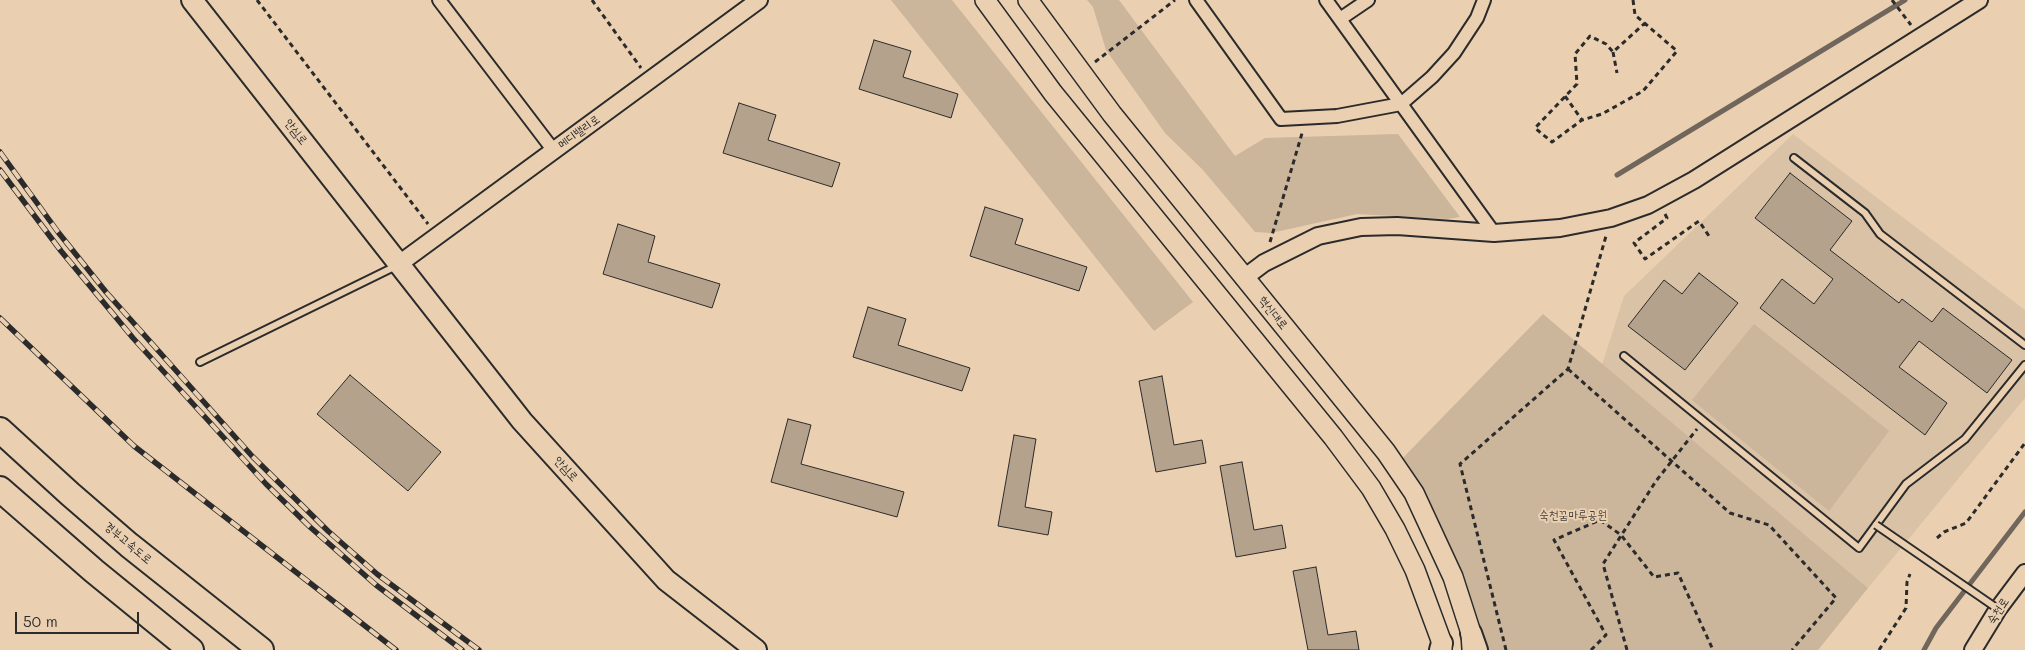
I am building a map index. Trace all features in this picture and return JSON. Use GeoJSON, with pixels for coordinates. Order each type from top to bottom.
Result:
{"type":"FeatureCollection","features":[{"type":"Feature","properties":{"kind":"highway","name":"경부고속도로"},"geometry":{"type":"LineString","coordinates":[[0,430],[129,545],[261,650]]}},
{"type":"Feature","properties":{"kind":"highway"},"geometry":{"type":"LineString","coordinates":[[0,489],[94,571],[191,650]]}},
{"type":"Feature","properties":{"kind":"main road","name":"안심로"},"geometry":{"type":"LineString","coordinates":[[192,0],[522,420],[666,580],[756,650]]}},
{"type":"Feature","properties":{"kind":"main road"},"geometry":{"type":"LineString","coordinates":[[985,0],[1053,93],[1333,437],[1371,488],[1395,529],[1415,570],[1441,648]]}},
{"type":"Feature","properties":{"kind":"main road","name":"혁신대로"},"geometry":{"type":"LineString","coordinates":[[1028,0],[1112,114],[1386,452],[1414,493],[1453,577],[1473,644]]}},
{"type":"Feature","properties":{"kind":"street"},"geometry":{"type":"LineString","coordinates":[[439,0],[554,151]]}},
{"type":"Feature","properties":{"kind":"street","name":"메디밸리로"},"geometry":{"type":"LineString","coordinates":[[400,264],[759,0]]}},
{"type":"Feature","properties":{"kind":"street"},"geometry":{"type":"LineString","coordinates":[[1196,0],[1281,119],[1336,116],[1401,104],[1432,77],[1454,53],[1477,18],[1484,0]]}},
{"type":"Feature","properties":{"kind":"street"},"geometry":{"type":"LineString","coordinates":[[1326,0],[1494,233]]}},
{"type":"Feature","properties":{"kind":"street"},"geometry":{"type":"LineString","coordinates":[[1340,19],[1368,0]]}},
{"type":"Feature","properties":{"kind":"street"},"geometry":{"type":"LineString","coordinates":[[1244,278],[1264,263],[1318,236],[1361,227],[1396,226],[1494,233],[1560,228],[1611,218],[1658,200],[1702,175],[1979,0]]}},
{"type":"Feature","properties":{"kind":"street","name":"숙천로"},"geometry":{"type":"LineString","coordinates":[[1973,650],[1998,609],[2025,573]]}},
{"type":"Feature","properties":{"kind":"lane"},"geometry":{"type":"LineString","coordinates":[[1794,158],[1865,213],[1880,234],[2025,345]]}},
{"type":"Feature","properties":{"kind":"lane"},"geometry":{"type":"LineString","coordinates":[[200,362],[400,264]]}},
{"type":"Feature","properties":{"kind":"lane"},"geometry":{"type":"LineString","coordinates":[[1624,356],[1859,548],[1906,484],[1970,434],[2025,365]]}},
{"type":"Feature","properties":{"kind":"lane"},"geometry":{"type":"LineString","coordinates":[[1876,525],[1998,609]]}},
{"type":"Feature","properties":{"kind":"path"},"geometry":{"type":"LineString","coordinates":[[257,0],[438,236]]}},
{"type":"Feature","properties":{"kind":"path"},"geometry":{"type":"LineString","coordinates":[[592,0],[650,80]]}},
{"type":"Feature","properties":{"kind":"path"},"geometry":{"type":"LineString","coordinates":[[1081,73],[1175,0]]}},
{"type":"Feature","properties":{"kind":"path"},"geometry":{"type":"LineString","coordinates":[[1617,72],[1613,52],[1606,44],[1590,36],[1575,54],[1577,84],[1535,128],[1552,142],[1582,120],[1602,114],[1643,91],[1677,51],[1635,14],[1633,0]]}},
{"type":"Feature","properties":{"kind":"path"},"geometry":{"type":"LineString","coordinates":[[1892,0],[1920,37]]}},
{"type":"Feature","properties":{"kind":"path"},"geometry":{"type":"LineString","coordinates":[[1613,52],[1645,23]]}},
{"type":"Feature","properties":{"kind":"path"},"geometry":{"type":"LineString","coordinates":[[1565,96],[1582,120]]}},
{"type":"Feature","properties":{"kind":"path"},"geometry":{"type":"LineString","coordinates":[[1264,263],[1307,118]]}},
{"type":"Feature","properties":{"kind":"path"},"geometry":{"type":"LineString","coordinates":[[1658,200],[1667,218],[1634,243],[1645,259],[1699,221],[1709,236]]}},
{"type":"Feature","properties":{"kind":"path"},"geometry":{"type":"LineString","coordinates":[[1506,650],[1460,464],[1568,369],[1611,218]]}},
{"type":"Feature","properties":{"kind":"path"},"geometry":{"type":"LineString","coordinates":[[1568,369],[1730,513],[1769,525],[1836,598],[1792,650]]}},
{"type":"Feature","properties":{"kind":"path"},"geometry":{"type":"LineString","coordinates":[[1627,650],[1603,564],[1656,481],[1703,421]]}},
{"type":"Feature","properties":{"kind":"path"},"geometry":{"type":"LineString","coordinates":[[1937,538],[1944,532],[1966,523],[2025,443]]}},
{"type":"Feature","properties":{"kind":"path"},"geometry":{"type":"LineString","coordinates":[[1591,650],[1606,635],[1554,540],[1600,520],[1621,535],[1654,577],[1678,573],[1713,650]]}},
{"type":"Feature","properties":{"kind":"path"},"geometry":{"type":"LineString","coordinates":[[1879,650],[1906,608],[1907,582],[1910,574]]}},
{"type":"Feature","properties":{"kind":"shaded area"},"geometry":{"type":"Polygon","coordinates":[[[1793,134],[2025,310],[2025,398],[1868,588],[1602,365],[1624,296],[1793,134]]]}},
{"type":"Feature","properties":{"kind":"green space"},"geometry":{"type":"Polygon","coordinates":[[[891,0],[952,0],[1193,302],[1154,331],[891,0]]]}},
{"type":"Feature","properties":{"kind":"green space"},"geometry":{"type":"Polygon","coordinates":[[[1087,0],[1119,0],[1235,156],[1265,138],[1398,134],[1460,217],[1447,219],[1357,214],[1271,233],[1255,232],[1203,170],[1165,133],[1106,50],[1093,7],[1087,0]]]}},
{"type":"Feature","properties":{"kind":"green space","name":"숙천꿈마루공원"},"geometry":{"type":"Polygon","coordinates":[[[1543,314],[1868,588],[1818,650],[1477,650],[1395,466],[1543,314]]]}},
{"type":"Feature","properties":{"kind":"green space"},"geometry":{"type":"Polygon","coordinates":[[[1754,324],[1889,431],[1829,511],[1692,400],[1754,324]]]}},
{"type":"Feature","properties":{"kind":"building"},"geometry":{"type":"Polygon","coordinates":[[[874,40],[911,51],[903,77],[958,94],[951,118],[859,89],[874,40]]]}},
{"type":"Feature","properties":{"kind":"building"},"geometry":{"type":"Polygon","coordinates":[[[739,103],[776,115],[768,140],[840,163],[832,187],[723,153],[739,103]]]}},
{"type":"Feature","properties":{"kind":"building"},"geometry":{"type":"Polygon","coordinates":[[[1790,173],[1852,221],[1830,250],[1899,303],[1902,299],[1932,322],[1943,308],[2012,360],[1987,393],[1919,341],[1899,367],[1947,403],[1925,435],[1760,308],[1782,279],[1814,304],[1833,279],[1755,218],[1790,173]]]}},
{"type":"Feature","properties":{"kind":"building"},"geometry":{"type":"Polygon","coordinates":[[[985,207],[1023,219],[1015,244],[1087,267],[1079,291],[970,256],[985,207]]]}},
{"type":"Feature","properties":{"kind":"building"},"geometry":{"type":"Polygon","coordinates":[[[618,224],[655,236],[648,262],[720,284],[712,308],[603,274],[618,224]]]}},
{"type":"Feature","properties":{"kind":"building"},"geometry":{"type":"Polygon","coordinates":[[[1699,273],[1738,303],[1685,370],[1628,326],[1664,280],[1682,294],[1699,273]]]}},
{"type":"Feature","properties":{"kind":"building"},"geometry":{"type":"Polygon","coordinates":[[[868,307],[906,319],[898,345],[970,368],[962,391],[853,357],[868,307]]]}},
{"type":"Feature","properties":{"kind":"building"},"geometry":{"type":"Polygon","coordinates":[[[350,375],[441,452],[408,491],[317,414],[350,375]]]}},
{"type":"Feature","properties":{"kind":"building"},"geometry":{"type":"Polygon","coordinates":[[[1162,376],[1174,445],[1202,440],[1206,463],[1156,472],[1139,381],[1162,376]]]}},
{"type":"Feature","properties":{"kind":"building"},"geometry":{"type":"Polygon","coordinates":[[[788,419],[811,425],[801,464],[904,492],[897,517],[771,482],[788,419]]]}},
{"type":"Feature","properties":{"kind":"building"},"geometry":{"type":"Polygon","coordinates":[[[1014,435],[1036,439],[1025,507],[1052,512],[1048,535],[998,526],[1014,435]]]}},
{"type":"Feature","properties":{"kind":"building"},"geometry":{"type":"Polygon","coordinates":[[[1242,462],[1254,530],[1282,525],[1286,548],[1236,557],[1220,466],[1242,462]]]}},
{"type":"Feature","properties":{"kind":"building"},"geometry":{"type":"Polygon","coordinates":[[[1316,567],[1328,635],[1356,631],[1359,650],[1308,650],[1293,571],[1316,567]]]}},
{"type":"Feature","properties":{"kind":"waterway"},"geometry":{"type":"LineString","coordinates":[[1617,175],[1905,0]]}},
{"type":"Feature","properties":{"kind":"waterway"},"geometry":{"type":"LineString","coordinates":[[1924,650],[1936,628],[2025,512]]}},
{"type":"Feature","properties":{"kind":"railway"},"geometry":{"type":"LineString","coordinates":[[0,152],[58,232],[106,292],[252,456],[328,531],[377,574],[479,650]]}},
{"type":"Feature","properties":{"kind":"railway"},"geometry":{"type":"LineString","coordinates":[[0,170],[61,251],[133,338],[266,484],[310,527],[376,585],[462,650]]}},
{"type":"Feature","properties":{"kind":"railway"},"geometry":{"type":"LineString","coordinates":[[0,318],[134,446],[396,650]]}}]}
